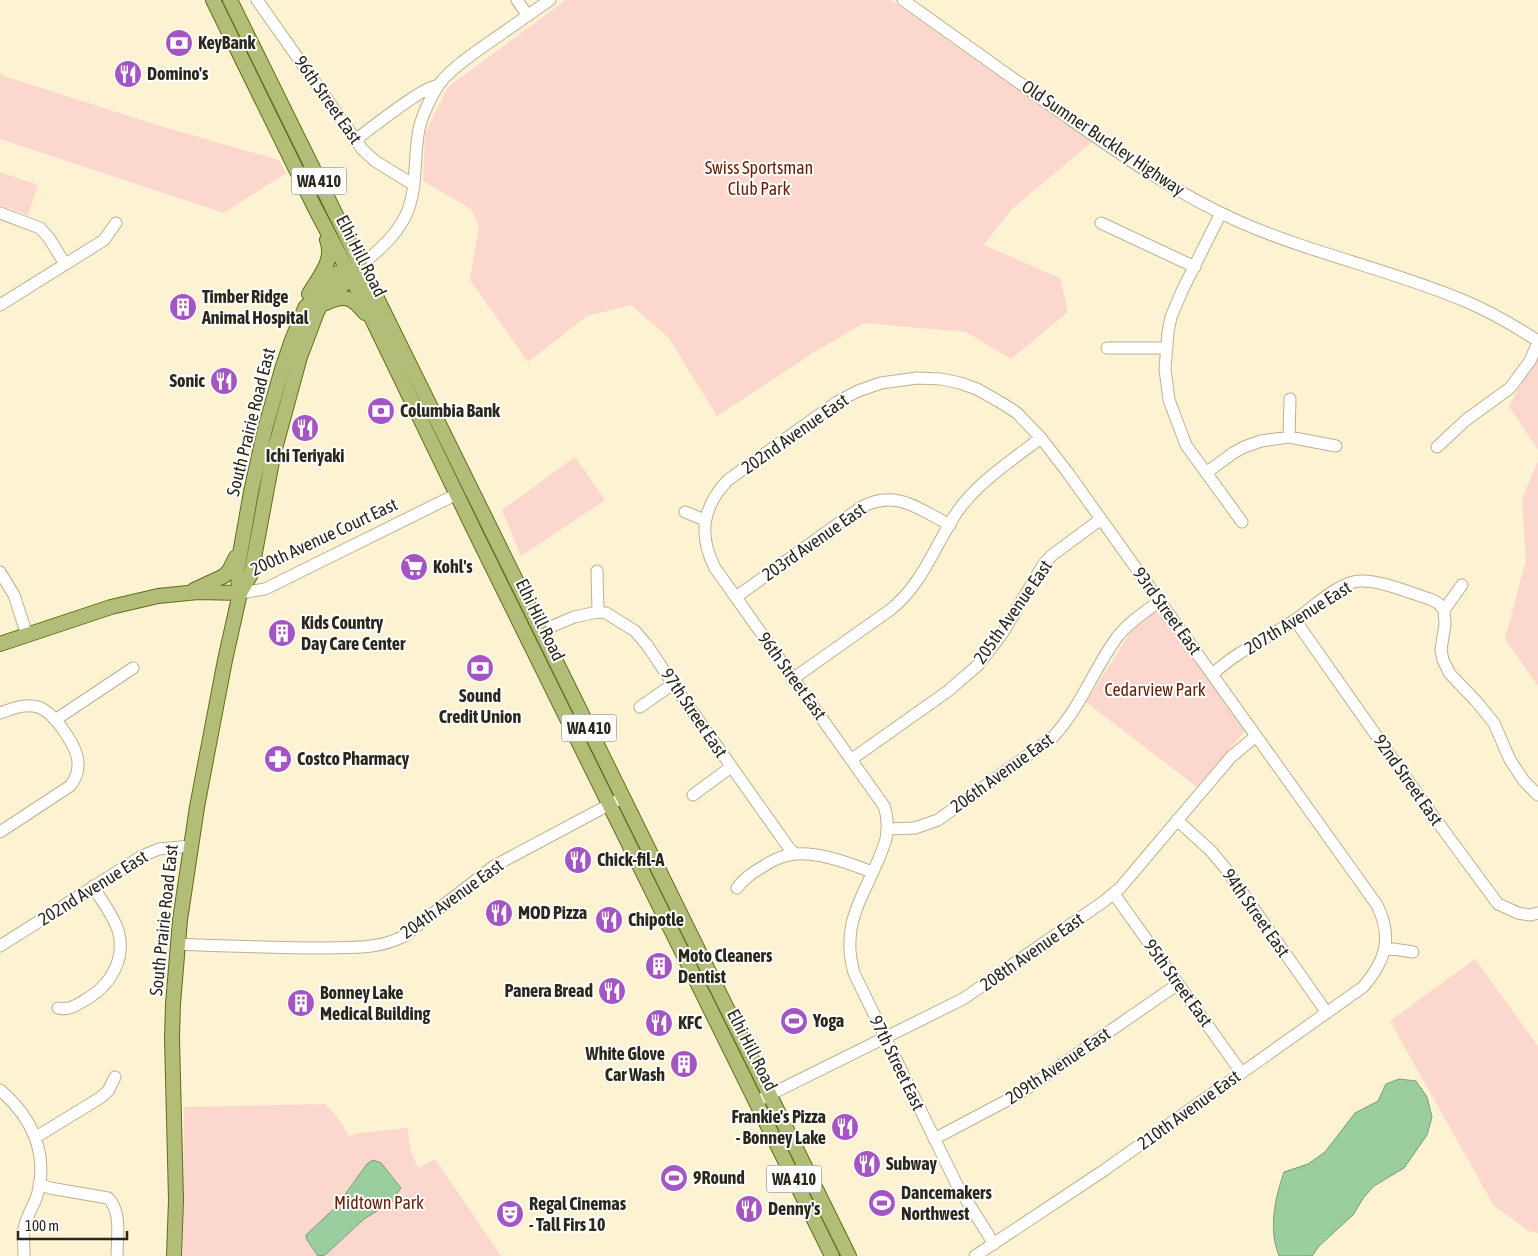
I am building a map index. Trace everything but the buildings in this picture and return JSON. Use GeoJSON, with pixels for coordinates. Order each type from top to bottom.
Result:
{"type":"FeatureCollection","features":[{"type":"Feature","properties":{"kind":"main road","name":"Elhi Hill Road"},"geometry":{"type":"LineString","coordinates":[[213,0],[314,206],[355,269],[385,346],[686,963],[757,1102],[832,1256]]}},
{"type":"Feature","properties":{"kind":"main road","name":"Elhi Hill Road"},"geometry":{"type":"LineString","coordinates":[[230,0],[355,269],[623,796],[849,1256]]}},
{"type":"Feature","properties":{"kind":"main road"},"geometry":{"type":"LineString","coordinates":[[305,308],[307,297],[328,262],[330,253],[314,206]]}},
{"type":"Feature","properties":{"kind":"main road","name":"South Prairie Road East"},"geometry":{"type":"LineString","coordinates":[[174,1256],[175,1171],[172,1038],[177,944],[190,846],[225,660],[240,593],[251,574],[274,456],[300,357],[321,305],[333,292],[345,284],[355,269]]}},
{"type":"Feature","properties":{"kind":"main road","name":"South Prairie Road East"},"geometry":{"type":"LineString","coordinates":[[240,593],[237,571],[265,429],[292,340],[305,308],[337,273],[355,269]]}},
{"type":"Feature","properties":{"kind":"main road"},"geometry":{"type":"LineString","coordinates":[[321,305],[345,297],[357,303],[365,312],[385,346]]}},
{"type":"Feature","properties":{"kind":"main road"},"geometry":{"type":"LineString","coordinates":[[186,593],[224,576],[229,571],[241,548]]}},
{"type":"Feature","properties":{"kind":"main road","name":"200th Avenue Court East"},"geometry":{"type":"LineString","coordinates":[[0,644],[136,601],[158,596],[186,593],[240,593]]}},
{"type":"Feature","properties":{"kind":"street","name":"96th Street East"},"geometry":{"type":"LineString","coordinates":[[257,0],[362,149],[375,161],[414,185]]}},
{"type":"Feature","properties":{"kind":"street"},"geometry":{"type":"LineString","coordinates":[[517,0],[528,16]]}},
{"type":"Feature","properties":{"kind":"street"},"geometry":{"type":"LineString","coordinates":[[355,269],[389,240],[408,210],[414,185],[418,133],[424,112],[437,86],[469,57],[550,0]]}},
{"type":"Feature","properties":{"kind":"street","name":"Old Sumner Buckley Highway"},"geometry":{"type":"LineString","coordinates":[[902,0],[1127,159],[1164,183],[1221,213],[1301,246],[1396,276],[1465,301],[1495,315],[1538,341]]}},
{"type":"Feature","properties":{"kind":"street"},"geometry":{"type":"LineString","coordinates":[[355,140],[420,93],[432,86],[437,86]]}},
{"type":"Feature","properties":{"kind":"street"},"geometry":{"type":"LineString","coordinates":[[0,213],[40,228],[49,238],[65,264]]}},
{"type":"Feature","properties":{"kind":"street"},"geometry":{"type":"LineString","coordinates":[[1221,213],[1171,317],[1165,369],[1166,383],[1173,413],[1186,445],[1242,522]]}},
{"type":"Feature","properties":{"kind":"street"},"geometry":{"type":"LineString","coordinates":[[0,304],[104,240],[116,223]]}},
{"type":"Feature","properties":{"kind":"street"},"geometry":{"type":"LineString","coordinates":[[1101,223],[1195,266]]}},
{"type":"Feature","properties":{"kind":"street"},"geometry":{"type":"LineString","coordinates":[[1437,446],[1466,420],[1510,388],[1530,360],[1538,341]]}},
{"type":"Feature","properties":{"kind":"street"},"geometry":{"type":"LineString","coordinates":[[1106,348],[1166,348]]}},
{"type":"Feature","properties":{"kind":"street","name":"202nd Avenue East"},"geometry":{"type":"LineString","coordinates":[[705,520],[708,509],[716,494],[728,480],[847,396],[881,383],[905,379],[929,378],[960,383]]}},
{"type":"Feature","properties":{"kind":"street","name":"93rd Street East"},"geometry":{"type":"LineString","coordinates":[[960,383],[1005,404],[1041,438],[1213,674],[1377,905],[1382,915],[1386,948]]}},
{"type":"Feature","properties":{"kind":"street"},"geometry":{"type":"LineString","coordinates":[[1289,436],[1290,399]]}},
{"type":"Feature","properties":{"kind":"street"},"geometry":{"type":"LineString","coordinates":[[1206,473],[1233,453],[1261,441],[1289,436],[1336,446]]}},
{"type":"Feature","properties":{"kind":"street"},"geometry":{"type":"LineString","coordinates":[[794,678],[890,610],[905,597],[923,573],[963,504],[1008,462],[1041,438]]}},
{"type":"Feature","properties":{"kind":"street","name":"200th Avenue Court East"},"geometry":{"type":"LineString","coordinates":[[240,593],[265,589],[457,494]]}},
{"type":"Feature","properties":{"kind":"street","name":"203rd Avenue East"},"geometry":{"type":"LineString","coordinates":[[736,597],[860,508],[875,501],[884,499],[900,500],[950,525]]}},
{"type":"Feature","properties":{"kind":"street"},"geometry":{"type":"LineString","coordinates":[[685,512],[705,520]]}},
{"type":"Feature","properties":{"kind":"street","name":"205th Avenue East"},"geometry":{"type":"LineString","coordinates":[[852,760],[973,670],[1002,634],[1043,565],[1051,556],[1101,519]]}},
{"type":"Feature","properties":{"kind":"street","name":"96th Street East"},"geometry":{"type":"LineString","coordinates":[[705,520],[704,537],[710,558],[884,806],[888,829]]}},
{"type":"Feature","properties":{"kind":"street"},"geometry":{"type":"LineString","coordinates":[[540,631],[574,617],[598,612],[597,571]]}},
{"type":"Feature","properties":{"kind":"street"},"geometry":{"type":"LineString","coordinates":[[0,572],[14,595],[27,635]]}},
{"type":"Feature","properties":{"kind":"street","name":"207th Avenue East"},"geometry":{"type":"LineString","coordinates":[[1213,674],[1242,652],[1295,620],[1337,589],[1350,582],[1359,581],[1379,584],[1430,599],[1438,603],[1444,610]]}},
{"type":"Feature","properties":{"kind":"street"},"geometry":{"type":"LineString","coordinates":[[1462,585],[1444,610],[1445,624],[1441,650],[1446,668],[1476,700],[1494,723],[1510,760],[1524,781],[1538,795]]}},
{"type":"Feature","properties":{"kind":"street","name":"206th Avenue East"},"geometry":{"type":"LineString","coordinates":[[888,829],[915,828],[938,820],[1053,737],[1069,720],[1119,635],[1133,621],[1160,601]]}},
{"type":"Feature","properties":{"kind":"street","name":"97th Street East"},"geometry":{"type":"LineString","coordinates":[[598,612],[606,613],[636,631],[789,848],[796,854]]}},
{"type":"Feature","properties":{"kind":"street","name":"92nd Street East"},"geometry":{"type":"LineString","coordinates":[[1295,620],[1428,809],[1498,904],[1518,913],[1530,915],[1538,912]]}},
{"type":"Feature","properties":{"kind":"street"},"geometry":{"type":"LineString","coordinates":[[55,720],[133,668]]}},
{"type":"Feature","properties":{"kind":"street"},"geometry":{"type":"LineString","coordinates":[[640,707],[673,684]]}},
{"type":"Feature","properties":{"kind":"street"},"geometry":{"type":"LineString","coordinates":[[0,713],[28,705],[43,709],[55,720],[75,748],[78,770],[74,781],[63,792],[0,832]]}},
{"type":"Feature","properties":{"kind":"street","name":"208th Avenue East"},"geometry":{"type":"LineString","coordinates":[[757,1102],[963,999],[1114,894],[1231,758],[1256,736]]}},
{"type":"Feature","properties":{"kind":"street"},"geometry":{"type":"LineString","coordinates":[[693,795],[731,767]]}},
{"type":"Feature","properties":{"kind":"street","name":"204th Avenue East"},"geometry":{"type":"LineString","coordinates":[[177,944],[284,948],[364,947],[387,943],[404,936],[494,866],[623,796]]}},
{"type":"Feature","properties":{"kind":"street","name":"94th Street East"},"geometry":{"type":"LineString","coordinates":[[1177,820],[1211,850],[1226,869],[1327,1013]]}},
{"type":"Feature","properties":{"kind":"street"},"geometry":{"type":"LineString","coordinates":[[737,888],[743,879],[752,872],[786,855],[796,854],[833,858],[872,872],[885,843],[888,829]]}},
{"type":"Feature","properties":{"kind":"street","name":"202nd Avenue East"},"geometry":{"type":"LineString","coordinates":[[0,946],[93,886],[153,851],[190,846]]}},
{"type":"Feature","properties":{"kind":"street","name":"97th Street East"},"geometry":{"type":"LineString","coordinates":[[872,872],[852,920],[849,947],[854,973],[957,1185],[994,1244]]}},
{"type":"Feature","properties":{"kind":"street"},"geometry":{"type":"LineString","coordinates":[[58,1008],[63,1009],[76,1006],[103,988],[112,976],[119,957],[118,930],[93,886]]}},
{"type":"Feature","properties":{"kind":"street","name":"95th Street East"},"geometry":{"type":"LineString","coordinates":[[1114,894],[1241,1072]]}},
{"type":"Feature","properties":{"kind":"street"},"geometry":{"type":"LineString","coordinates":[[1386,948],[1413,952]]}},
{"type":"Feature","properties":{"kind":"street","name":"210th Avenue East"},"geometry":{"type":"LineString","coordinates":[[975,1256],[1103,1171],[1363,987],[1379,966],[1386,948]]}},
{"type":"Feature","properties":{"kind":"street","name":"209th Avenue East"},"geometry":{"type":"LineString","coordinates":[[934,1139],[1019,1094],[1178,984]]}},
{"type":"Feature","properties":{"kind":"street"},"geometry":{"type":"LineString","coordinates":[[36,1137],[100,1098],[108,1091],[115,1078]]}},
{"type":"Feature","properties":{"kind":"street"},"geometry":{"type":"LineString","coordinates":[[0,1090],[12,1100],[23,1114],[36,1137],[40,1159],[37,1196],[24,1229],[24,1256]]}},
{"type":"Feature","properties":{"kind":"street"},"geometry":{"type":"LineString","coordinates":[[39,1184],[50,1188],[108,1198],[116,1213],[117,1256]]}},
{"type":"Feature","properties":{"kind":"green space","name":"Swiss Sportsman Club Park"},"geometry":{"type":"Polygon","coordinates":[[[566,0],[891,0],[1092,142],[1011,210],[984,245],[1060,278],[1068,312],[1011,359],[966,332],[864,323],[816,351],[717,416],[668,337],[631,305],[587,316],[528,362],[470,280],[479,225],[471,209],[423,181],[425,133],[448,87],[566,0]]]}},
{"type":"Feature","properties":{"kind":"green space"},"geometry":{"type":"Polygon","coordinates":[[[0,73],[4,76],[157,125],[279,160],[286,173],[224,213],[0,139],[0,73]]]}},
{"type":"Feature","properties":{"kind":"green space"},"geometry":{"type":"Polygon","coordinates":[[[0,172],[38,185],[28,215],[0,206],[0,172]]]}},
{"type":"Feature","properties":{"kind":"green space"},"geometry":{"type":"Polygon","coordinates":[[[1538,353],[1538,450],[1509,406],[1538,353]]]}},
{"type":"Feature","properties":{"kind":"green space"},"geometry":{"type":"Polygon","coordinates":[[[575,457],[605,500],[521,556],[502,510],[575,457]]]}},
{"type":"Feature","properties":{"kind":"green space"},"geometry":{"type":"Polygon","coordinates":[[[1538,461],[1538,686],[1505,639],[1526,560],[1522,499],[1538,461]]]}},
{"type":"Feature","properties":{"kind":"green space","name":"Cedarview Park"},"geometry":{"type":"Polygon","coordinates":[[[1160,611],[1244,727],[1244,732],[1197,787],[1086,702],[1136,624],[1152,613],[1160,611]]]}},
{"type":"Feature","properties":{"kind":"green space"},"geometry":{"type":"Polygon","coordinates":[[[1475,959],[1538,1046],[1538,1233],[1529,1231],[1494,1206],[1390,1021],[1475,959]]]}},
{"type":"Feature","properties":{"kind":"green space","name":"Midtown Park"},"geometry":{"type":"Polygon","coordinates":[[[325,1104],[338,1118],[349,1136],[359,1133],[408,1128],[412,1154],[419,1168],[435,1159],[501,1256],[183,1256],[184,1107],[325,1104]]]}},
{"type":"Feature","properties":{"kind":"shaded area"},"geometry":{"type":"Polygon","coordinates":[[[1399,1079],[1416,1081],[1427,1097],[1432,1117],[1427,1135],[1404,1168],[1374,1186],[1364,1197],[1353,1215],[1319,1246],[1312,1256],[1279,1256],[1273,1224],[1278,1193],[1284,1172],[1308,1164],[1325,1152],[1355,1113],[1378,1101],[1386,1084],[1399,1079]]]}},
{"type":"Feature","properties":{"kind":"shaded area"},"geometry":{"type":"Polygon","coordinates":[[[373,1160],[381,1163],[401,1188],[395,1196],[395,1200],[364,1219],[325,1255],[318,1256],[307,1240],[306,1235],[336,1207],[367,1164],[373,1160]]]}},
{"type":"Feature","properties":{"kind":"place","name":"KeyBank"},"geometry":{"type":"Point","coordinates":[179,43]}},
{"type":"Feature","properties":{"kind":"place","name":"Domino's"},"geometry":{"type":"Point","coordinates":[128,74]}},
{"type":"Feature","properties":{"kind":"place","name":"Timber Ridge Animal Hospital"},"geometry":{"type":"Point","coordinates":[183,307]}},
{"type":"Feature","properties":{"kind":"place","name":"Sonic"},"geometry":{"type":"Point","coordinates":[224,381]}},
{"type":"Feature","properties":{"kind":"place","name":"Columbia Bank"},"geometry":{"type":"Point","coordinates":[381,411]}},
{"type":"Feature","properties":{"kind":"place","name":"Ichi Teriyaki"},"geometry":{"type":"Point","coordinates":[305,428]}},
{"type":"Feature","properties":{"kind":"place","name":"Kohl's"},"geometry":{"type":"Point","coordinates":[414,567]}},
{"type":"Feature","properties":{"kind":"place","name":"Kids Country Day Care Center"},"geometry":{"type":"Point","coordinates":[282,633]}},
{"type":"Feature","properties":{"kind":"place","name":"Sound Credit Union"},"geometry":{"type":"Point","coordinates":[480,668]}},
{"type":"Feature","properties":{"kind":"place","name":"Costco Pharmacy"},"geometry":{"type":"Point","coordinates":[278,759]}},
{"type":"Feature","properties":{"kind":"place","name":"Chick-fil-A"},"geometry":{"type":"Point","coordinates":[578,860]}},
{"type":"Feature","properties":{"kind":"place","name":"MOD Pizza"},"geometry":{"type":"Point","coordinates":[499,913]}},
{"type":"Feature","properties":{"kind":"place","name":"Chipotle"},"geometry":{"type":"Point","coordinates":[609,920]}},
{"type":"Feature","properties":{"kind":"place","name":"Moto Cleaners Dentist"},"geometry":{"type":"Point","coordinates":[659,966]}},
{"type":"Feature","properties":{"kind":"place","name":"Panera Bread"},"geometry":{"type":"Point","coordinates":[612,991]}},
{"type":"Feature","properties":{"kind":"place","name":"Bonney Lake Medical Building"},"geometry":{"type":"Point","coordinates":[301,1003]}},
{"type":"Feature","properties":{"kind":"place","name":"Yoga"},"geometry":{"type":"Point","coordinates":[794,1021]}},
{"type":"Feature","properties":{"kind":"place","name":"KFC"},"geometry":{"type":"Point","coordinates":[659,1023]}},
{"type":"Feature","properties":{"kind":"place","name":"White Glove Car Wash"},"geometry":{"type":"Point","coordinates":[684,1064]}},
{"type":"Feature","properties":{"kind":"place","name":"Frankie's Pizza - Bonney Lake"},"geometry":{"type":"Point","coordinates":[845,1127]}},
{"type":"Feature","properties":{"kind":"place","name":"Subway"},"geometry":{"type":"Point","coordinates":[867,1164]}},
{"type":"Feature","properties":{"kind":"place","name":"9Round"},"geometry":{"type":"Point","coordinates":[674,1178]}},
{"type":"Feature","properties":{"kind":"place","name":"Dancemakers Northwest"},"geometry":{"type":"Point","coordinates":[882,1203]}},
{"type":"Feature","properties":{"kind":"place","name":"Denny's"},"geometry":{"type":"Point","coordinates":[749,1209]}},
{"type":"Feature","properties":{"kind":"place","name":"Regal Cinemas - Tall Firs 10"},"geometry":{"type":"Point","coordinates":[510,1214]}}]}
